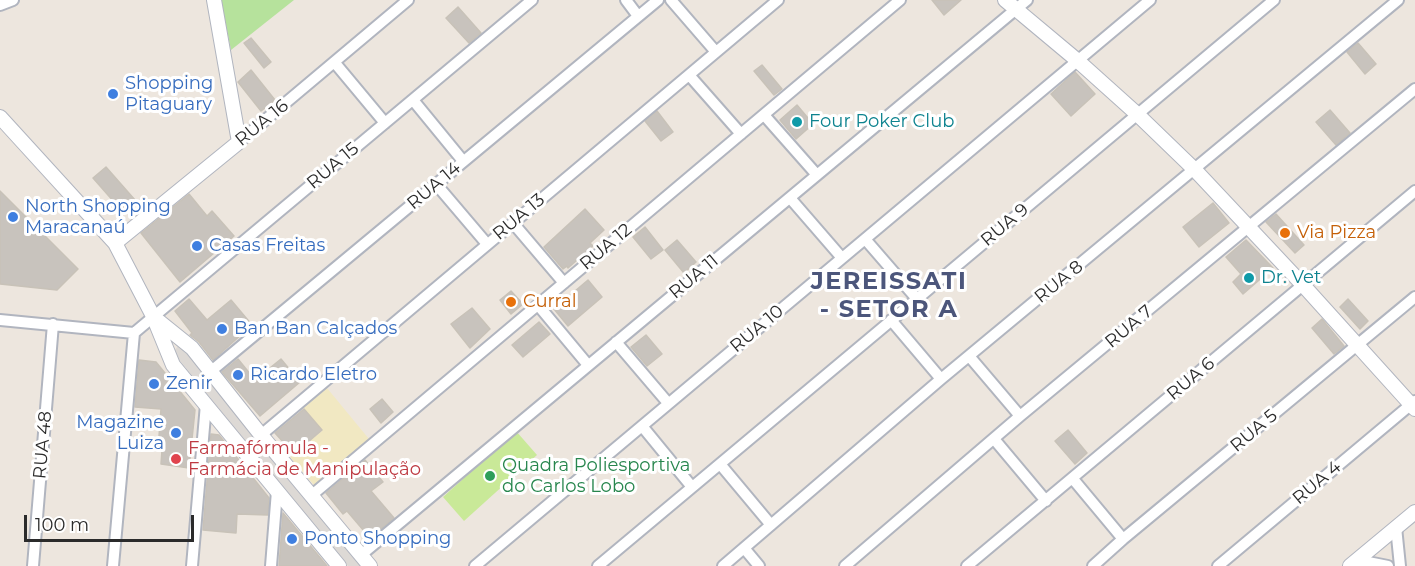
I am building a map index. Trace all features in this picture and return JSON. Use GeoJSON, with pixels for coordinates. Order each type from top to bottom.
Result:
{"type":"FeatureCollection","features":[{"type":"Feature","properties":{"kind":"street"},"geometry":{"type":"LineString","coordinates":[[0,4],[13,0]]}},
{"type":"Feature","properties":{"kind":"street"},"geometry":{"type":"LineString","coordinates":[[214,0],[239,142]]}},
{"type":"Feature","properties":{"kind":"street","name":"RUA 16"},"geometry":{"type":"LineString","coordinates":[[115,243],[335,63],[408,0]]}},
{"type":"Feature","properties":{"kind":"street","name":"RUA 15"},"geometry":{"type":"LineString","coordinates":[[134,333],[532,0]]}},
{"type":"Feature","properties":{"kind":"street"},"geometry":{"type":"LineString","coordinates":[[626,0],[638,16]]}},
{"type":"Feature","properties":{"kind":"street","name":"RUA 14"},"geometry":{"type":"LineString","coordinates":[[210,372],[658,0]]}},
{"type":"Feature","properties":{"kind":"street"},"geometry":{"type":"LineString","coordinates":[[671,0],[716,52]]}},
{"type":"Feature","properties":{"kind":"street","name":"RUA 13"},"geometry":{"type":"LineString","coordinates":[[261,435],[778,0]]}},
{"type":"Feature","properties":{"kind":"street","name":"RUA 12"},"geometry":{"type":"LineString","coordinates":[[312,495],[900,0]]}},
{"type":"Feature","properties":{"kind":"street"},"geometry":{"type":"LineString","coordinates":[[1005,0],[1078,61],[1195,170],[1414,404]]}},
{"type":"Feature","properties":{"kind":"street","name":"RUA 11"},"geometry":{"type":"LineString","coordinates":[[361,555],[1027,0]]}},
{"type":"Feature","properties":{"kind":"street","name":"RUA 10"},"geometry":{"type":"LineString","coordinates":[[475,566],[1150,0]]}},
{"type":"Feature","properties":{"kind":"street","name":"RUA 9"},"geometry":{"type":"LineString","coordinates":[[598,566],[1274,0]]}},
{"type":"Feature","properties":{"kind":"street","name":"RUA 8"},"geometry":{"type":"LineString","coordinates":[[723,566],[941,379],[1398,0]]}},
{"type":"Feature","properties":{"kind":"street"},"geometry":{"type":"LineString","coordinates":[[335,63],[385,123]]}},
{"type":"Feature","properties":{"kind":"street"},"geometry":{"type":"LineString","coordinates":[[688,75],[741,134]]}},
{"type":"Feature","properties":{"kind":"street","name":"RUA 7"},"geometry":{"type":"LineString","coordinates":[[844,566],[1020,416],[1415,89]]}},
{"type":"Feature","properties":{"kind":"street"},"geometry":{"type":"LineString","coordinates":[[413,100],[464,161]]}},
{"type":"Feature","properties":{"kind":"street"},"geometry":{"type":"LineString","coordinates":[[765,115],[817,175]]}},
{"type":"Feature","properties":{"kind":"street"},"geometry":{"type":"LineString","coordinates":[[0,117],[115,243],[153,316],[173,364],[339,566]]}},
{"type":"Feature","properties":{"kind":"street"},"geometry":{"type":"LineString","coordinates":[[436,184],[487,244]]}},
{"type":"Feature","properties":{"kind":"street","name":"RUA 6"},"geometry":{"type":"LineString","coordinates":[[967,566],[1415,192]]}},
{"type":"Feature","properties":{"kind":"street"},"geometry":{"type":"LineString","coordinates":[[790,198],[842,258]]}},
{"type":"Feature","properties":{"kind":"street"},"geometry":{"type":"LineString","coordinates":[[513,223],[564,283]]}},
{"type":"Feature","properties":{"kind":"street"},"geometry":{"type":"LineString","coordinates":[[865,239],[917,299]]}},
{"type":"Feature","properties":{"kind":"street","name":"RUA 5"},"geometry":{"type":"LineString","coordinates":[[1098,564],[1123,539],[1415,297]]}},
{"type":"Feature","properties":{"kind":"street"},"geometry":{"type":"LineString","coordinates":[[538,305],[588,365]]}},
{"type":"Feature","properties":{"kind":"street"},"geometry":{"type":"LineString","coordinates":[[153,316],[192,348],[370,566]]}},
{"type":"Feature","properties":{"kind":"street"},"geometry":{"type":"LineString","coordinates":[[0,320],[134,333],[113,566]]}},
{"type":"Feature","properties":{"kind":"street"},"geometry":{"type":"LineString","coordinates":[[891,320],[941,379]]}},
{"type":"Feature","properties":{"kind":"street","name":"RUA 48"},"geometry":{"type":"LineString","coordinates":[[33,566],[53,324]]}},
{"type":"Feature","properties":{"kind":"street"},"geometry":{"type":"LineString","coordinates":[[616,342],[668,403]]}},
{"type":"Feature","properties":{"kind":"street"},"geometry":{"type":"LineString","coordinates":[[969,356],[1020,416]]}},
{"type":"Feature","properties":{"kind":"street"},"geometry":{"type":"LineString","coordinates":[[192,566],[206,404]]}},
{"type":"Feature","properties":{"kind":"street","name":"RUA 4"},"geometry":{"type":"LineString","coordinates":[[1218,566],[1414,404]]}},
{"type":"Feature","properties":{"kind":"street"},"geometry":{"type":"LineString","coordinates":[[642,426],[692,487]]}},
{"type":"Feature","properties":{"kind":"street"},"geometry":{"type":"LineString","coordinates":[[994,439],[1046,501]]}},
{"type":"Feature","properties":{"kind":"street"},"geometry":{"type":"LineString","coordinates":[[720,464],[771,525]]}},
{"type":"Feature","properties":{"kind":"street"},"geometry":{"type":"LineString","coordinates":[[1073,478],[1123,539]]}},
{"type":"Feature","properties":{"kind":"street"},"geometry":{"type":"LineString","coordinates":[[271,566],[277,491]]}},
{"type":"Feature","properties":{"kind":"street"},"geometry":{"type":"LineString","coordinates":[[1352,564],[1415,512]]}},
{"type":"Feature","properties":{"kind":"street"},"geometry":{"type":"LineString","coordinates":[[1396,527],[1400,566]]}},
{"type":"Feature","properties":{"kind":"street"},"geometry":{"type":"LineString","coordinates":[[744,548],[759,566]]}},
{"type":"Feature","properties":{"kind":"street"},"geometry":{"type":"LineString","coordinates":[[1352,564],[1368,562],[1388,566]]}},
{"type":"Feature","properties":{"kind":"green space"},"geometry":{"type":"Polygon","coordinates":[[[221,0],[294,0],[231,50],[221,0]]]}},
{"type":"Feature","properties":{"kind":"green space","name":"Quadra Poliesportiva do Carlos Lobo"},"geometry":{"type":"Polygon","coordinates":[[[516,431],[537,455],[464,521],[443,497],[516,431]]]}},
{"type":"Feature","properties":{"kind":"sand"},"geometry":{"type":"Polygon","coordinates":[[[327,388],[369,439],[314,485],[290,457],[322,431],[303,408],[327,388]]]}},
{"type":"Feature","properties":{"kind":"shaded area"},"geometry":{"type":"Polygon","coordinates":[[[179,345],[182,345],[236,415],[364,566],[348,566],[309,520],[173,352],[179,345]]]}},
{"type":"Feature","properties":{"kind":"building"},"geometry":{"type":"Polygon","coordinates":[[[932,0],[961,0],[944,15],[932,0]]]}},
{"type":"Feature","properties":{"kind":"building"},"geometry":{"type":"Polygon","coordinates":[[[458,7],[481,33],[469,43],[446,18],[458,7]]]}},
{"type":"Feature","properties":{"kind":"building"},"geometry":{"type":"Polygon","coordinates":[[[251,38],[271,62],[264,68],[244,43],[251,38]]]}},
{"type":"Feature","properties":{"kind":"building"},"geometry":{"type":"Polygon","coordinates":[[[1358,43],[1376,64],[1365,74],[1347,52],[1358,43]]]}},
{"type":"Feature","properties":{"kind":"building"},"geometry":{"type":"Polygon","coordinates":[[[762,65],[782,89],[774,95],[754,71],[762,65]]]}},
{"type":"Feature","properties":{"kind":"building"},"geometry":{"type":"Polygon","coordinates":[[[251,70],[275,100],[261,111],[238,82],[251,70]]]}},
{"type":"Feature","properties":{"kind":"building"},"geometry":{"type":"Polygon","coordinates":[[[1075,72],[1095,94],[1071,116],[1051,94],[1075,72]]]}},
{"type":"Feature","properties":{"kind":"building","name":"Four Poker Club"},"geometry":{"type":"Polygon","coordinates":[[[797,105],[813,124],[796,139],[780,120],[797,105]]]}},
{"type":"Feature","properties":{"kind":"building"},"geometry":{"type":"Polygon","coordinates":[[[1330,110],[1350,133],[1336,145],[1316,122],[1330,110]]]}},
{"type":"Feature","properties":{"kind":"building"},"geometry":{"type":"Polygon","coordinates":[[[657,111],[673,132],[661,141],[645,121],[657,111]]]}},
{"type":"Feature","properties":{"kind":"building"},"geometry":{"type":"Polygon","coordinates":[[[106,167],[135,200],[122,211],[93,178],[106,167]]]}},
{"type":"Feature","properties":{"kind":"building","name":"North Shopping Maracanaú"},"geometry":{"type":"Polygon","coordinates":[[[0,191],[78,269],[57,290],[0,284],[0,191]]]}},
{"type":"Feature","properties":{"kind":"building"},"geometry":{"type":"Polygon","coordinates":[[[189,194],[207,216],[212,211],[234,236],[180,282],[141,233],[189,194]]]}},
{"type":"Feature","properties":{"kind":"building"},"geometry":{"type":"Polygon","coordinates":[[[1213,203],[1229,223],[1199,247],[1183,227],[1213,203]]]}},
{"type":"Feature","properties":{"kind":"building"},"geometry":{"type":"Polygon","coordinates":[[[585,209],[604,230],[590,243],[593,246],[568,268],[567,266],[563,269],[544,247],[585,209]]]}},
{"type":"Feature","properties":{"kind":"building","name":"Via Pizza"},"geometry":{"type":"Polygon","coordinates":[[[1276,214],[1304,245],[1295,253],[1266,222],[1276,214]]]}},
{"type":"Feature","properties":{"kind":"building"},"geometry":{"type":"Polygon","coordinates":[[[645,227],[663,250],[651,259],[633,237],[645,227]]]}},
{"type":"Feature","properties":{"kind":"building"},"geometry":{"type":"Polygon","coordinates":[[[677,240],[696,262],[684,273],[665,250],[677,240]]]}},
{"type":"Feature","properties":{"kind":"building"},"geometry":{"type":"Polygon","coordinates":[[[1246,240],[1273,268],[1243,294],[1233,282],[1241,274],[1226,257],[1246,240]]]}},
{"type":"Feature","properties":{"kind":"building"},"geometry":{"type":"Polygon","coordinates":[[[588,280],[602,297],[568,326],[554,309],[588,280]]]}},
{"type":"Feature","properties":{"kind":"building","name":"Curral"},"geometry":{"type":"Polygon","coordinates":[[[511,291],[523,304],[511,314],[500,300],[511,291]]]}},
{"type":"Feature","properties":{"kind":"building","name":"Ban Ban Calçados"},"geometry":{"type":"Polygon","coordinates":[[[189,299],[207,320],[231,300],[252,325],[213,360],[199,342],[190,335],[192,333],[175,311],[189,299]]]}},
{"type":"Feature","properties":{"kind":"building"},"geometry":{"type":"Polygon","coordinates":[[[1348,299],[1368,321],[1360,329],[1340,307],[1348,299]]]}},
{"type":"Feature","properties":{"kind":"building"},"geometry":{"type":"Polygon","coordinates":[[[472,308],[490,329],[470,348],[451,324],[472,308]]]}},
{"type":"Feature","properties":{"kind":"building"},"geometry":{"type":"Polygon","coordinates":[[[1322,319],[1344,346],[1334,354],[1312,328],[1322,319]]]}},
{"type":"Feature","properties":{"kind":"building"},"geometry":{"type":"Polygon","coordinates":[[[539,322],[550,334],[523,357],[512,345],[539,322]]]}},
{"type":"Feature","properties":{"kind":"building"},"geometry":{"type":"Polygon","coordinates":[[[646,335],[662,354],[647,366],[631,347],[646,335]]]}},
{"type":"Feature","properties":{"kind":"building"},"geometry":{"type":"Polygon","coordinates":[[[238,359],[255,380],[281,359],[300,382],[260,416],[222,372],[238,359]]]}},
{"type":"Feature","properties":{"kind":"building"},"geometry":{"type":"Polygon","coordinates":[[[139,360],[156,362],[195,410],[189,468],[161,464],[162,450],[158,450],[161,409],[135,407],[139,360]]]}},
{"type":"Feature","properties":{"kind":"building"},"geometry":{"type":"Polygon","coordinates":[[[382,399],[393,412],[381,423],[370,409],[382,399]]]}},
{"type":"Feature","properties":{"kind":"building"},"geometry":{"type":"Polygon","coordinates":[[[304,409],[322,430],[294,454],[275,433],[304,409]]]}},
{"type":"Feature","properties":{"kind":"building"},"geometry":{"type":"Polygon","coordinates":[[[1068,430],[1087,453],[1075,464],[1055,441],[1068,430]]]}},
{"type":"Feature","properties":{"kind":"building"},"geometry":{"type":"Polygon","coordinates":[[[211,434],[219,435],[269,498],[268,515],[237,514],[236,533],[203,530],[211,434]]]}},
{"type":"Feature","properties":{"kind":"building"},"geometry":{"type":"Polygon","coordinates":[[[365,460],[383,482],[371,491],[394,518],[370,538],[347,511],[343,514],[326,493],[365,460]]]}},
{"type":"Feature","properties":{"kind":"building","name":"Ponto Shopping"},"geometry":{"type":"Polygon","coordinates":[[[283,513],[303,537],[327,566],[279,566],[283,513]]]}},
{"type":"Feature","properties":{"kind":"place","name":"Shopping Pitaguary"},"geometry":{"type":"Point","coordinates":[113,94]}},
{"type":"Feature","properties":{"kind":"place","name":"Four Poker Club"},"geometry":{"type":"Point","coordinates":[797,122]}},
{"type":"Feature","properties":{"kind":"place","name":"North Shopping Maracanaú"},"geometry":{"type":"Point","coordinates":[13,217]}},
{"type":"Feature","properties":{"kind":"place","name":"Via Pizza"},"geometry":{"type":"Point","coordinates":[1285,233]}},
{"type":"Feature","properties":{"kind":"place","name":"Casas Freitas"},"geometry":{"type":"Point","coordinates":[197,246]}},
{"type":"Feature","properties":{"kind":"place","name":"Dr. Vet"},"geometry":{"type":"Point","coordinates":[1249,278]}},
{"type":"Feature","properties":{"kind":"place","name":"Curral"},"geometry":{"type":"Point","coordinates":[511,302]}},
{"type":"Feature","properties":{"kind":"place","name":"Ban Ban Calçados"},"geometry":{"type":"Point","coordinates":[222,329]}},
{"type":"Feature","properties":{"kind":"place","name":"Ricardo Eletro"},"geometry":{"type":"Point","coordinates":[238,375]}},
{"type":"Feature","properties":{"kind":"place","name":"Zenir"},"geometry":{"type":"Point","coordinates":[154,384]}},
{"type":"Feature","properties":{"kind":"place","name":"Magazine Luiza"},"geometry":{"type":"Point","coordinates":[176,433]}},
{"type":"Feature","properties":{"kind":"place","name":"Farmafórmula - Farmácia de Manipulação"},"geometry":{"type":"Point","coordinates":[176,459]}},
{"type":"Feature","properties":{"kind":"place","name":"Quadra Poliesportiva do Carlos Lobo"},"geometry":{"type":"Point","coordinates":[490,476]}},
{"type":"Feature","properties":{"kind":"place","name":"Ponto Shopping"},"geometry":{"type":"Point","coordinates":[292,539]}},
{"type":"Feature","properties":{"kind":"district","name":"JEREISSATI - SETOR A"},"geometry":{"type":"Point","coordinates":[889,296]}}]}
